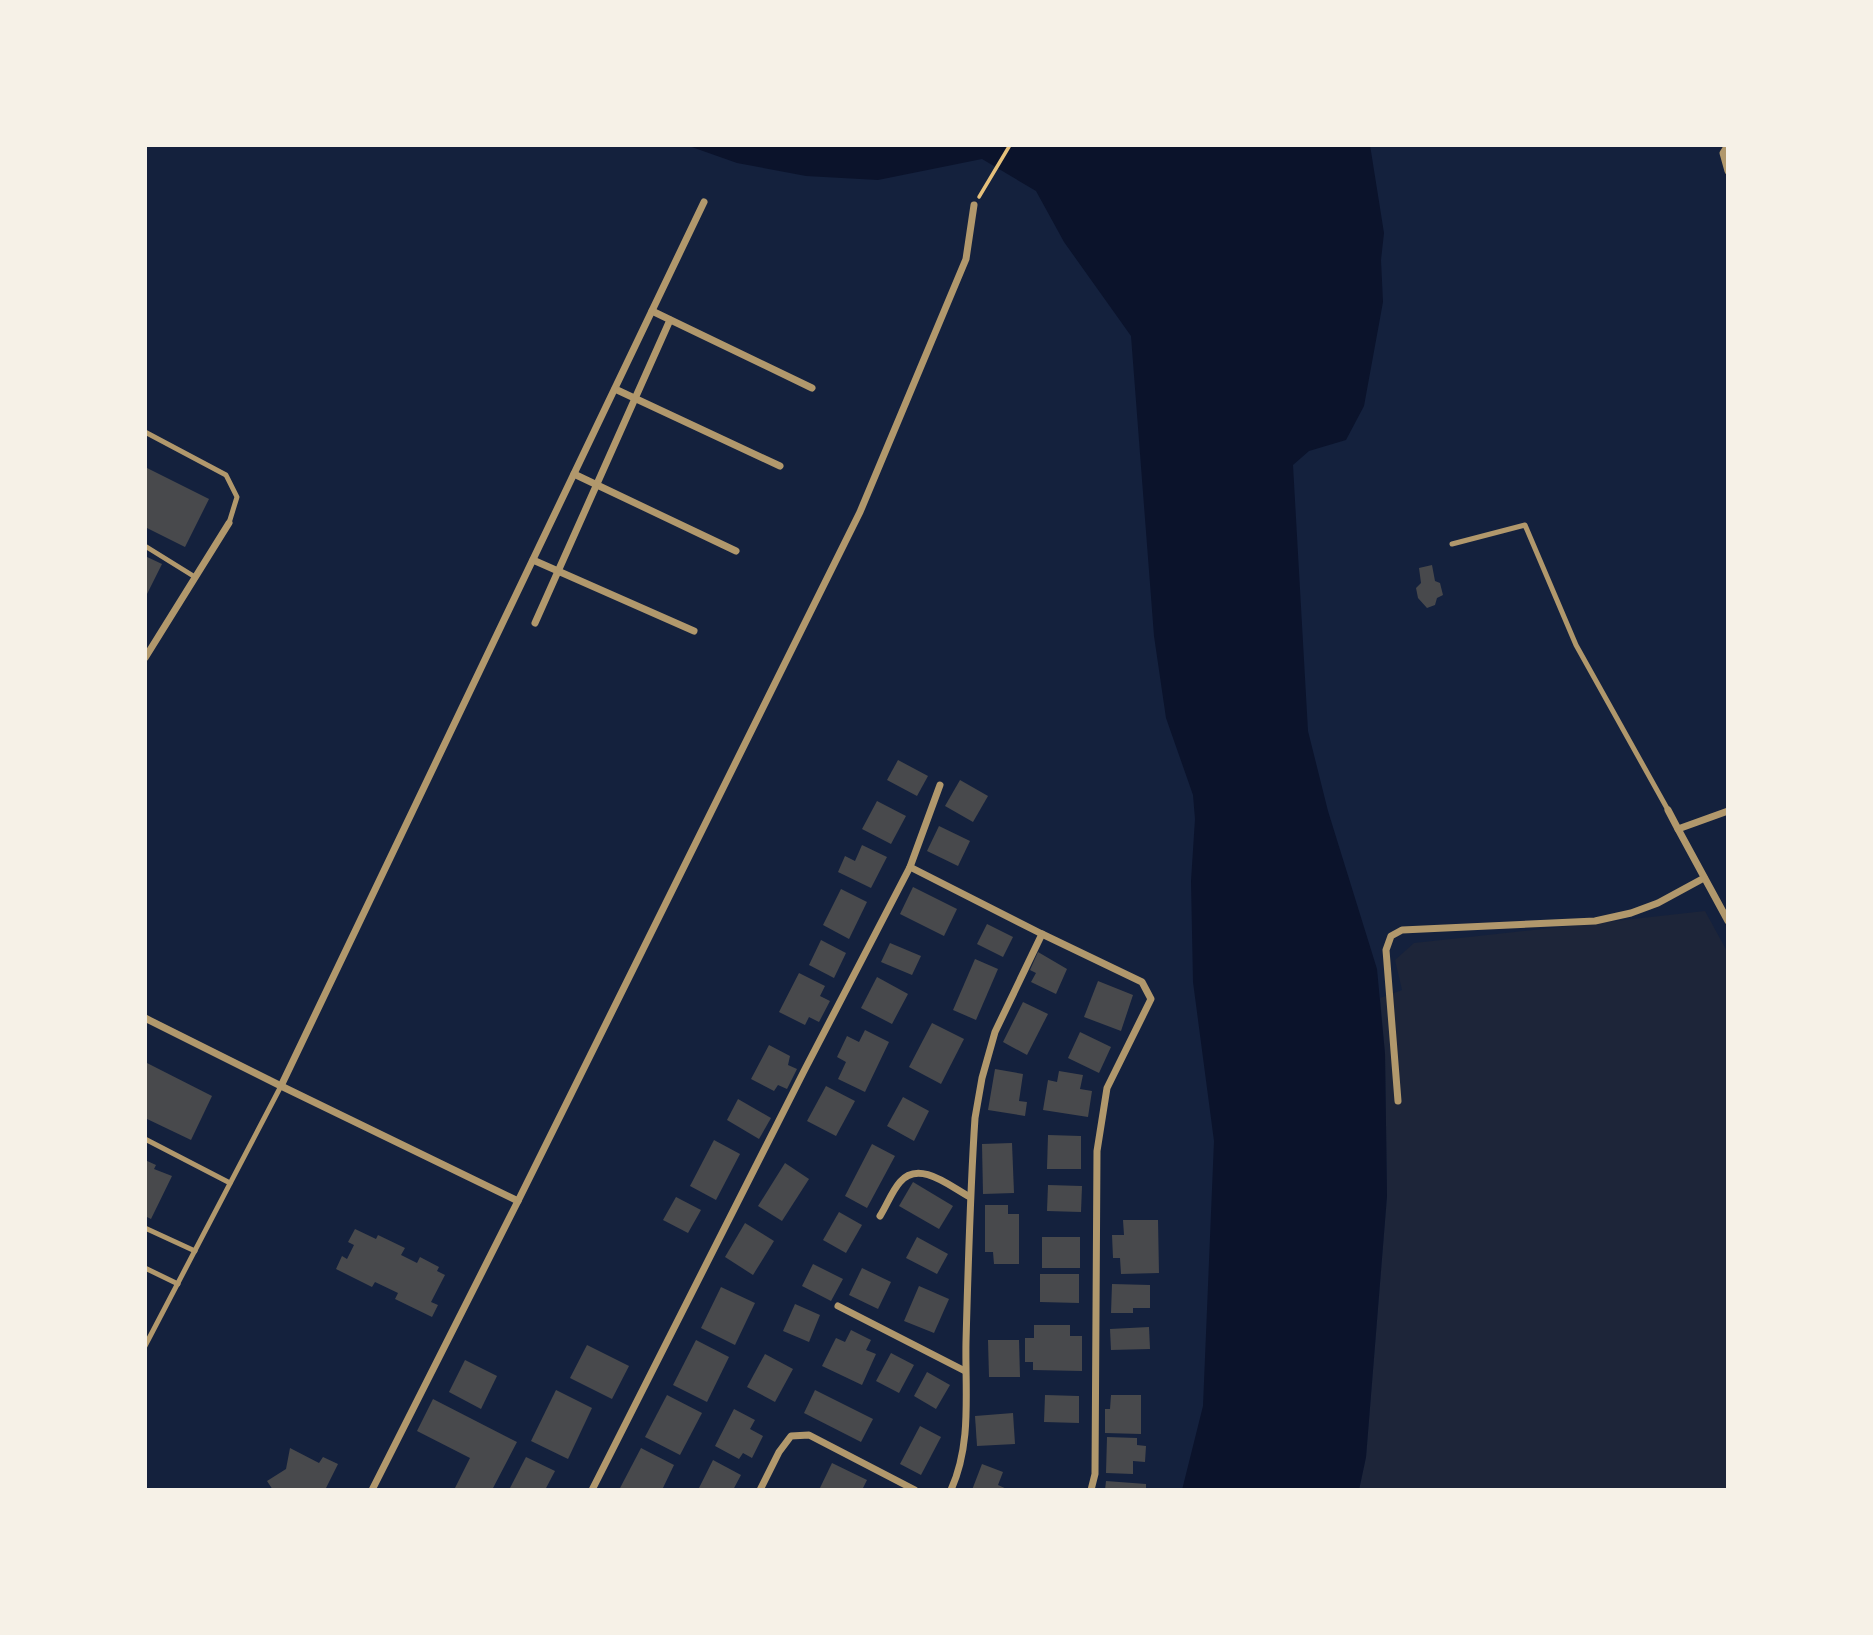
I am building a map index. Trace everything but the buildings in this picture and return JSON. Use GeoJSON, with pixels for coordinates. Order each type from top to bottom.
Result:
{"type":"FeatureCollection","features":[{"type":"Feature","properties":{"kind":"street"},"geometry":{"type":"LineString","coordinates":[[1728,145],[1723,152],[1728,171]]}},
{"type":"Feature","properties":{"kind":"street"},"geometry":{"type":"LineString","coordinates":[[281,1086],[704,202]]}},
{"type":"Feature","properties":{"kind":"street"},"geometry":{"type":"LineString","coordinates":[[372,1490],[860,512],[967,259],[974,205]]}},
{"type":"Feature","properties":{"kind":"street"},"geometry":{"type":"LineString","coordinates":[[652,311],[812,388]]}},
{"type":"Feature","properties":{"kind":"street"},"geometry":{"type":"LineString","coordinates":[[535,623],[670,320]]}},
{"type":"Feature","properties":{"kind":"street"},"geometry":{"type":"LineString","coordinates":[[615,389],[780,466]]}},
{"type":"Feature","properties":{"kind":"street"},"geometry":{"type":"LineString","coordinates":[[575,474],[736,551]]}},
{"type":"Feature","properties":{"kind":"street"},"geometry":{"type":"LineString","coordinates":[[145,658],[229,523]]}},
{"type":"Feature","properties":{"kind":"street"},"geometry":{"type":"LineString","coordinates":[[533,560],[694,631]]}},
{"type":"Feature","properties":{"kind":"street"},"geometry":{"type":"LineString","coordinates":[[592,1490],[910,867],[940,785]]}},
{"type":"Feature","properties":{"kind":"street"},"geometry":{"type":"LineString","coordinates":[[1668,810],[1728,920]]}},
{"type":"Feature","properties":{"kind":"street"},"geometry":{"type":"LineString","coordinates":[[1678,829],[1728,811]]}},
{"type":"Feature","properties":{"kind":"street"},"geometry":{"type":"LineString","coordinates":[[910,867],[1142,982],[1151,999],[1107,1088],[1101,1118],[1097,1151],[1095,1474],[1091,1490]]}},
{"type":"Feature","properties":{"kind":"street"},"geometry":{"type":"LineString","coordinates":[[1398,1101],[1387,950],[1391,936],[1402,930],[1595,921],[1631,913],[1658,903],[1704,878]]}},
{"type":"Feature","properties":{"kind":"street"},"geometry":{"type":"LineString","coordinates":[[951,1490],[961,1467],[967,1421],[965,1371],[975,1118],[982,1078],[995,1032],[1042,934]]}},
{"type":"Feature","properties":{"kind":"street"},"geometry":{"type":"LineString","coordinates":[[145,1017],[518,1201]]}},
{"type":"Feature","properties":{"kind":"street"},"geometry":{"type":"LineString","coordinates":[[880,1216],[900,1182],[910,1172],[922,1171],[970,1197]]}},
{"type":"Feature","properties":{"kind":"street"},"geometry":{"type":"LineString","coordinates":[[838,1306],[965,1371]]}},
{"type":"Feature","properties":{"kind":"street"},"geometry":{"type":"LineString","coordinates":[[760,1490],[779,1452],[792,1436],[809,1436],[915,1490]]}},
{"type":"Feature","properties":{"kind":"lane"},"geometry":{"type":"LineString","coordinates":[[145,432],[226,475],[237,497],[229,523]]}},
{"type":"Feature","properties":{"kind":"lane"},"geometry":{"type":"LineString","coordinates":[[1452,544],[1525,526],[1576,645],[1668,810]]}},
{"type":"Feature","properties":{"kind":"lane"},"geometry":{"type":"LineString","coordinates":[[145,546],[195,577]]}},
{"type":"Feature","properties":{"kind":"lane"},"geometry":{"type":"LineString","coordinates":[[145,1346],[281,1086]]}},
{"type":"Feature","properties":{"kind":"lane"},"geometry":{"type":"LineString","coordinates":[[145,1139],[230,1183]]}},
{"type":"Feature","properties":{"kind":"lane"},"geometry":{"type":"LineString","coordinates":[[145,1228],[195,1251]]}},
{"type":"Feature","properties":{"kind":"lane"},"geometry":{"type":"LineString","coordinates":[[145,1268],[178,1284]]}},
{"type":"Feature","properties":{"kind":"path"},"geometry":{"type":"LineString","coordinates":[[974,205],[1010,145]]}},
{"type":"Feature","properties":{"kind":"shaded area"},"geometry":{"type":"Polygon","coordinates":[[[686,145],[1370,145],[1384,233],[1381,260],[1383,302],[1364,406],[1346,440],[1309,451],[1293,465],[1308,731],[1328,811],[1377,969],[1385,1054],[1387,1196],[1366,1457],[1359,1490],[1182,1490],[1203,1406],[1214,1141],[1193,982],[1193,795],[1166,718],[1154,636],[1131,336],[1064,242],[1036,191],[982,159],[878,180],[806,176],[737,163],[686,145]]]}},
{"type":"Feature","properties":{"kind":"shaded area"},"geometry":{"type":"Polygon","coordinates":[[[1705,911],[1728,953],[1728,1490],[1359,1490],[1366,1457],[1387,1196],[1385,1054],[1380,998],[1402,990],[1395,960],[1414,943],[1705,911]]]}}]}
